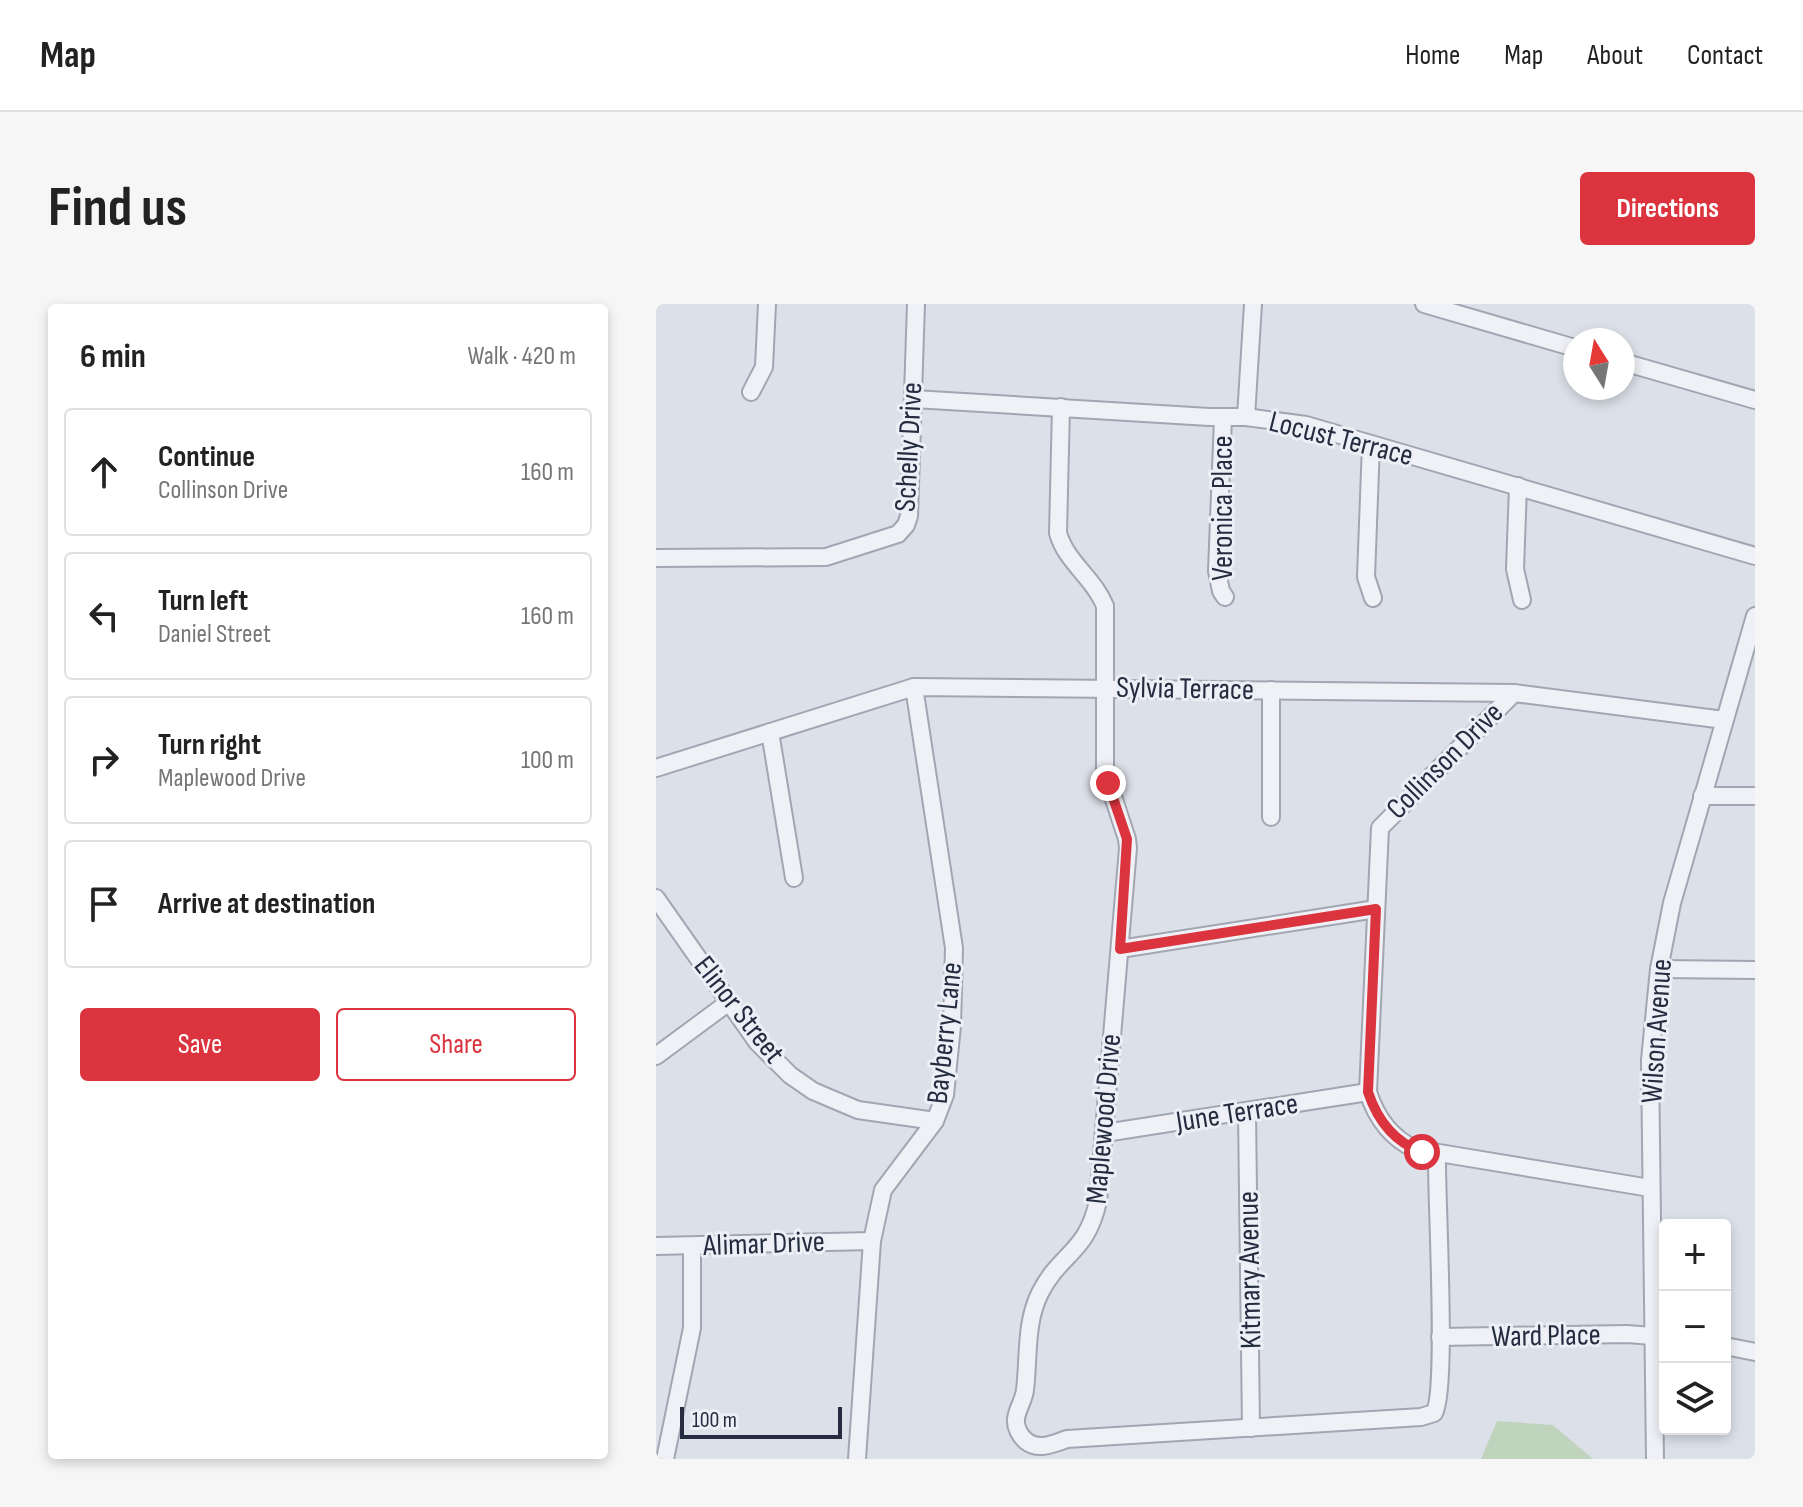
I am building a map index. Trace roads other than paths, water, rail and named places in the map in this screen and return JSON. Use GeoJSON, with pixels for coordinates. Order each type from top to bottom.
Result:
{"type":"FeatureCollection","features":[{"type":"Feature","properties":{"kind":"street"},"geometry":{"type":"LineString","coordinates":[[751,392],[764,367],[767,304]]}},
{"type":"Feature","properties":{"kind":"street","name":"Schelly Drive"},"geometry":{"type":"LineString","coordinates":[[656,558],[826,557],[898,534],[909,516],[916,304]]}},
{"type":"Feature","properties":{"kind":"street"},"geometry":{"type":"LineString","coordinates":[[1246,417],[1253,304]]}},
{"type":"Feature","properties":{"kind":"street"},"geometry":{"type":"LineString","coordinates":[[1424,304],[1563,345]]}},
{"type":"Feature","properties":{"kind":"street"},"geometry":{"type":"LineString","coordinates":[[1635,365],[1755,400]]}},
{"type":"Feature","properties":{"kind":"street","name":"Locust Terrace"},"geometry":{"type":"LineString","coordinates":[[914,399],[1246,417],[1306,425],[1755,556]]}},
{"type":"Feature","properties":{"kind":"street","name":"Maplewood Drive"},"geometry":{"type":"LineString","coordinates":[[1061,407],[1058,533],[1063,548],[1096,588],[1105,606],[1105,772],[1127,839],[1098,1201],[1092,1227],[1079,1247],[1047,1282],[1033,1311],[1025,1393],[1016,1419],[1019,1433],[1032,1445],[1044,1447],[1067,1439],[1431,1415],[1437,1410],[1439,1401],[1437,1155]]}},
{"type":"Feature","properties":{"kind":"street","name":"Veronica Place"},"geometry":{"type":"LineString","coordinates":[[1223,418],[1217,571],[1225,597]]}},
{"type":"Feature","properties":{"kind":"street"},"geometry":{"type":"LineString","coordinates":[[1371,444],[1366,577],[1373,598]]}},
{"type":"Feature","properties":{"kind":"street"},"geometry":{"type":"LineString","coordinates":[[1518,486],[1515,569],[1522,600]]}},
{"type":"Feature","properties":{"kind":"street","name":"Wilson Avenue"},"geometry":{"type":"LineString","coordinates":[[1655,1459],[1659,1336],[1650,1188],[1650,1060],[1659,969],[1672,903],[1755,616]]}},
{"type":"Feature","properties":{"kind":"street","name":"Sylvia Terrace"},"geometry":{"type":"LineString","coordinates":[[656,768],[914,687],[1514,693],[1724,720]]}},
{"type":"Feature","properties":{"kind":"street","name":"Bayberry Lane"},"geometry":{"type":"LineString","coordinates":[[857,1459],[872,1241],[877,1213],[886,1185],[935,1121],[945,1095],[956,963],[914,687]]}},
{"type":"Feature","properties":{"kind":"street"},"geometry":{"type":"LineString","coordinates":[[1271,690],[1271,817]]}},
{"type":"Feature","properties":{"kind":"street","name":"Collinson Drive"},"geometry":{"type":"LineString","coordinates":[[1368,1092],[1380,828],[1514,693]]}},
{"type":"Feature","properties":{"kind":"street"},"geometry":{"type":"LineString","coordinates":[[770,732],[794,878]]}},
{"type":"Feature","properties":{"kind":"street"},"geometry":{"type":"LineString","coordinates":[[1702,796],[1755,796]]}},
{"type":"Feature","properties":{"kind":"street","name":"Elinor Street"},"geometry":{"type":"LineString","coordinates":[[656,898],[774,1061],[813,1091],[858,1110],[935,1121]]}},
{"type":"Feature","properties":{"kind":"street"},"geometry":{"type":"LineString","coordinates":[[1120,949],[1376,909]]}},
{"type":"Feature","properties":{"kind":"street"},"geometry":{"type":"LineString","coordinates":[[1659,969],[1755,970]]}},
{"type":"Feature","properties":{"kind":"street"},"geometry":{"type":"LineString","coordinates":[[656,1056],[729,1002]]}},
{"type":"Feature","properties":{"kind":"street"},"geometry":{"type":"LineString","coordinates":[[1368,1092],[1379,1116],[1399,1140],[1415,1149],[1650,1188]]}},
{"type":"Feature","properties":{"kind":"street","name":"June Terrace"},"geometry":{"type":"LineString","coordinates":[[1105,1133],[1368,1092]]}},
{"type":"Feature","properties":{"kind":"street","name":"Kitmary Avenue"},"geometry":{"type":"LineString","coordinates":[[1247,1112],[1251,1428]]}},
{"type":"Feature","properties":{"kind":"street","name":"Alimar Drive"},"geometry":{"type":"LineString","coordinates":[[656,1246],[872,1241]]}},
{"type":"Feature","properties":{"kind":"street"},"geometry":{"type":"LineString","coordinates":[[665,1459],[692,1328],[692,1247]]}},
{"type":"Feature","properties":{"kind":"street","name":"Ward Place"},"geometry":{"type":"LineString","coordinates":[[1440,1337],[1659,1336]]}},
{"type":"Feature","properties":{"kind":"street"},"geometry":{"type":"LineString","coordinates":[[1731,1347],[1755,1352]]}}]}
